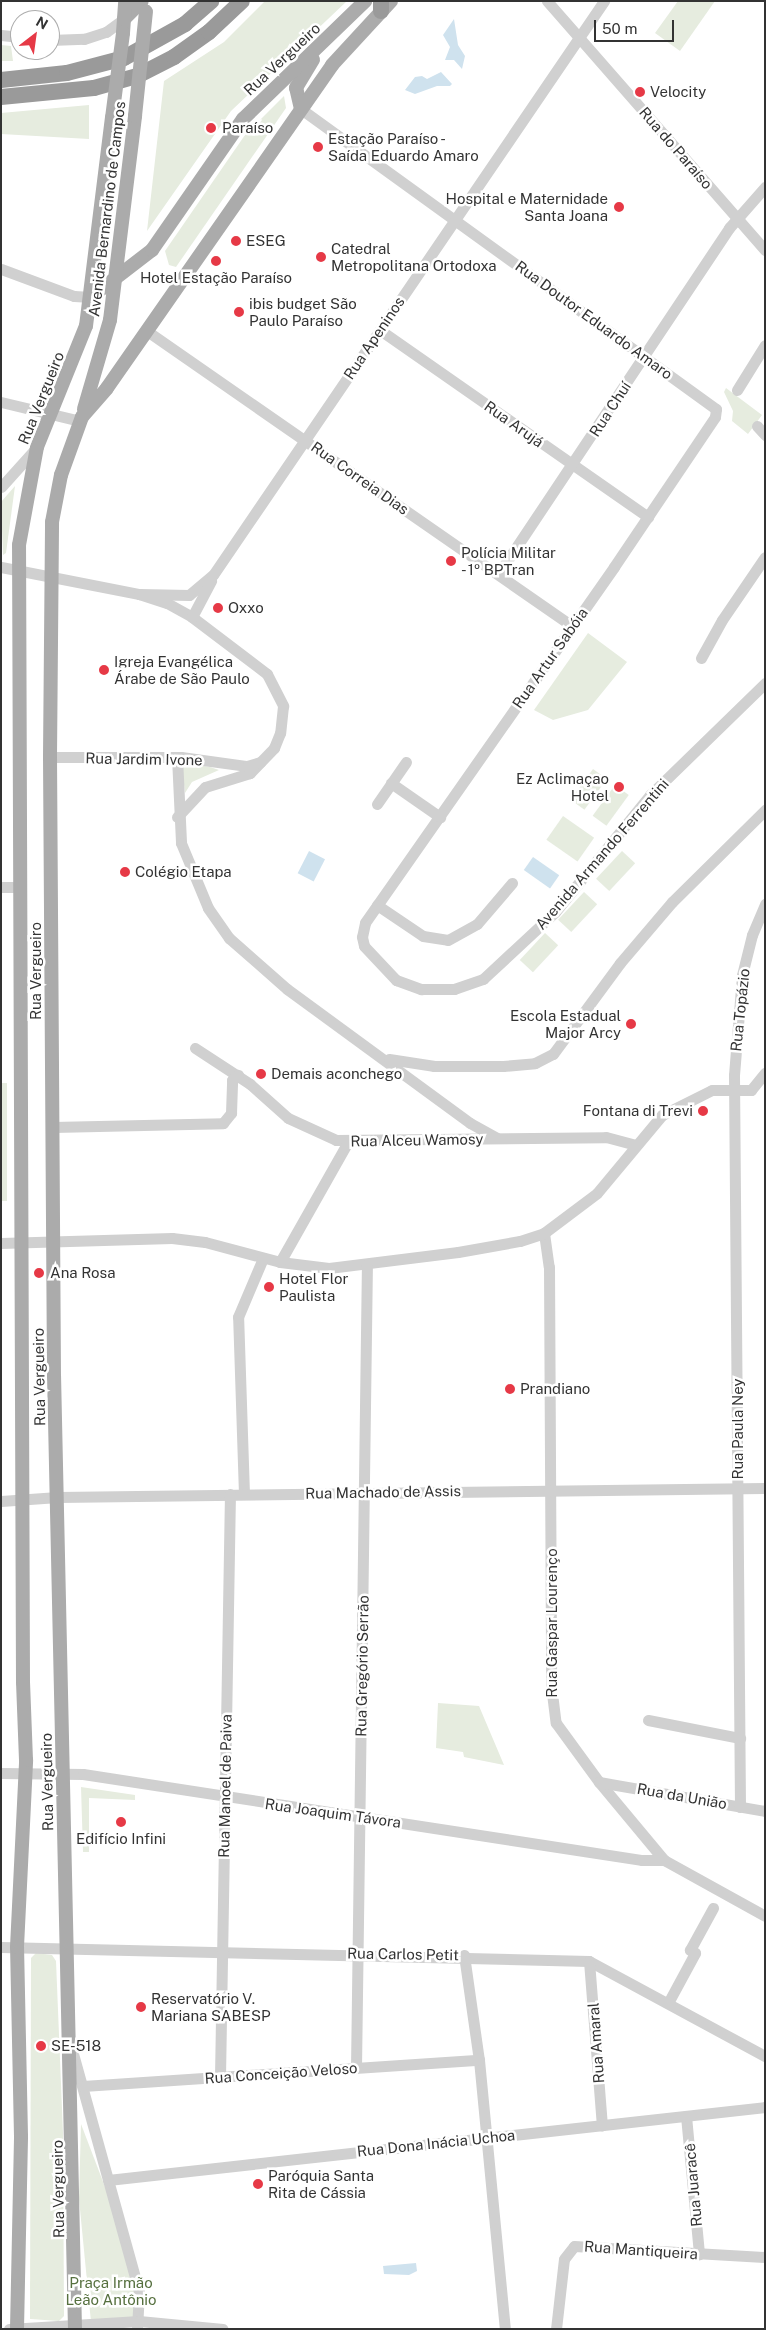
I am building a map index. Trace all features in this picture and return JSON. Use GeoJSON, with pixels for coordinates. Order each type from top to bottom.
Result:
{"type":"FeatureCollection","features":[{"type":"Feature","properties":{"kind":"highway"},"geometry":{"type":"LineString","coordinates":[[1,80],[67,73],[124,58],[186,24],[211,1]]}},
{"type":"Feature","properties":{"kind":"highway"},"geometry":{"type":"LineString","coordinates":[[1,97],[94,88],[137,76],[174,57],[209,32],[242,1]]}},
{"type":"Feature","properties":{"kind":"main road","name":"Avenida Bernardino de Campos"},"geometry":{"type":"LineString","coordinates":[[91,297],[125,1]]}},
{"type":"Feature","properties":{"kind":"main road","name":"Rua Vergueiro"},"geometry":{"type":"LineString","coordinates":[[14,2328],[21,2136],[17,1947],[26,1773],[18,571],[21,525],[37,447],[79,348],[91,297],[152,250],[243,119],[323,44],[365,1]]}},
{"type":"Feature","properties":{"kind":"main road","name":"Avenida Bernardino de Campos"},"geometry":{"type":"LineString","coordinates":[[81,419],[105,346],[117,278],[146,5]]}},
{"type":"Feature","properties":{"kind":"main road"},"geometry":{"type":"LineString","coordinates":[[123,26],[146,5]]}},
{"type":"Feature","properties":{"kind":"main road","name":"Rua Vergueiro"},"geometry":{"type":"LineString","coordinates":[[76,2328],[72,2048],[62,1774],[53,1241],[50,578],[57,494],[81,419],[147,331],[336,59],[384,5]]}},
{"type":"Feature","properties":{"kind":"main road"},"geometry":{"type":"LineString","coordinates":[[301,109],[296,88],[323,44]]}},
{"type":"Feature","properties":{"kind":"street","name":"Rua do Paraíso"},"geometry":{"type":"LineString","coordinates":[[547,1],[765,250]]}},
{"type":"Feature","properties":{"kind":"street","name":"Rua Apeninos"},"geometry":{"type":"LineString","coordinates":[[192,617],[213,575],[604,1]]}},
{"type":"Feature","properties":{"kind":"street"},"geometry":{"type":"LineString","coordinates":[[60,40],[84,39],[123,26]]}},
{"type":"Feature","properties":{"kind":"street","name":"Rua Doutor Eduardo Amaro"},"geometry":{"type":"LineString","coordinates":[[301,109],[716,408]]}},
{"type":"Feature","properties":{"kind":"street","name":"Rua Chuí"},"geometry":{"type":"LineString","coordinates":[[499,573],[738,219],[765,187]]}},
{"type":"Feature","properties":{"kind":"street"},"geometry":{"type":"LineString","coordinates":[[1,269],[74,296],[91,297]]}},
{"type":"Feature","properties":{"kind":"street","name":"Rua Arujá"},"geometry":{"type":"LineString","coordinates":[[380,330],[648,517]]}},
{"type":"Feature","properties":{"kind":"street","name":"Rua Correia Dias"},"geometry":{"type":"LineString","coordinates":[[147,331],[499,573],[572,626]]}},
{"type":"Feature","properties":{"kind":"street"},"geometry":{"type":"LineString","coordinates":[[737,390],[765,345]]}},
{"type":"Feature","properties":{"kind":"street"},"geometry":{"type":"LineString","coordinates":[[1,402],[52,415],[81,419]]}},
{"type":"Feature","properties":{"kind":"street","name":"Rua Artur Sabóia"},"geometry":{"type":"LineString","coordinates":[[377,905],[648,517],[715,417],[716,408]]}},
{"type":"Feature","properties":{"kind":"street"},"geometry":{"type":"LineString","coordinates":[[1,487],[37,447]]}},
{"type":"Feature","properties":{"kind":"street"},"geometry":{"type":"LineString","coordinates":[[701,658],[722,620],[765,557]]}},
{"type":"Feature","properties":{"kind":"street"},"geometry":{"type":"LineString","coordinates":[[1,567],[139,594],[167,603],[192,617],[267,674],[280,696],[283,717],[280,733],[265,760],[250,773],[205,786],[178,817]]}},
{"type":"Feature","properties":{"kind":"street","name":"Rua Apeninos"},"geometry":{"type":"LineString","coordinates":[[139,594],[189,595],[213,575]]}},
{"type":"Feature","properties":{"kind":"street","name":"Avenida Armando Ferrentini"},"geometry":{"type":"LineString","coordinates":[[377,905],[365,923],[362,937],[374,958],[396,980],[421,989],[443,990],[465,987],[483,979],[555,912],[650,795],[765,683]]}},
{"type":"Feature","properties":{"kind":"street","name":"Rua Jardim Ivone"},"geometry":{"type":"LineString","coordinates":[[50,757],[177,757],[247,766],[265,760]]}},
{"type":"Feature","properties":{"kind":"street"},"geometry":{"type":"LineString","coordinates":[[177,757],[178,817],[181,844],[191,873],[208,908],[229,938],[286,989],[384,1058],[470,1123],[497,1138]]}},
{"type":"Feature","properties":{"kind":"street"},"geometry":{"type":"LineString","coordinates":[[377,804],[406,762]]}},
{"type":"Feature","properties":{"kind":"street"},"geometry":{"type":"LineString","coordinates":[[392,783],[440,817]]}},
{"type":"Feature","properties":{"kind":"street"},"geometry":{"type":"LineString","coordinates":[[384,1058],[434,1066],[503,1066],[535,1063],[553,1054],[620,963],[660,916],[765,810]]}},
{"type":"Feature","properties":{"kind":"street"},"geometry":{"type":"LineString","coordinates":[[377,905],[424,936],[448,940],[477,924],[512,883]]}},
{"type":"Feature","properties":{"kind":"street"},"geometry":{"type":"LineString","coordinates":[[1,887],[20,887]]}},
{"type":"Feature","properties":{"kind":"street","name":"Rua Topázio"},"geometry":{"type":"LineString","coordinates":[[734,1090],[742,975],[752,935],[765,904]]}},
{"type":"Feature","properties":{"kind":"street","name":"Rua Alceu Wamosy"},"geometry":{"type":"LineString","coordinates":[[195,1048],[238,1075],[288,1118],[325,1137],[348,1142],[497,1138],[616,1138],[636,1145]]}},
{"type":"Feature","properties":{"kind":"street"},"geometry":{"type":"LineString","coordinates":[[1,1243],[172,1238],[205,1242],[280,1262],[329,1268],[367,1265],[486,1248],[544,1233],[609,1182],[649,1127],[684,1102],[712,1090],[751,1090],[765,1073]]}},
{"type":"Feature","properties":{"kind":"street"},"geometry":{"type":"LineString","coordinates":[[53,1127],[223,1123],[231,1114],[232,1080],[238,1075]]}},
{"type":"Feature","properties":{"kind":"street","name":"Rua Paula Ney"},"geometry":{"type":"LineString","coordinates":[[734,1090],[740,1806]]}},
{"type":"Feature","properties":{"kind":"street"},"geometry":{"type":"LineString","coordinates":[[280,1262],[348,1142]]}},
{"type":"Feature","properties":{"kind":"street","name":"Rua Gaspar Lourenço"},"geometry":{"type":"LineString","coordinates":[[544,1233],[549,1267],[553,1710],[563,1736],[664,1860],[765,1916]]}},
{"type":"Feature","properties":{"kind":"street"},"geometry":{"type":"LineString","coordinates":[[244,1494],[238,1317],[263,1258]]}},
{"type":"Feature","properties":{"kind":"street","name":"Rua Gregório Serrão"},"geometry":{"type":"LineString","coordinates":[[356,2068],[367,1265]]}},
{"type":"Feature","properties":{"kind":"street","name":"Rua Machado de Assis"},"geometry":{"type":"LineString","coordinates":[[1,1501],[58,1497],[230,1494],[765,1488]]}},
{"type":"Feature","properties":{"kind":"street","name":"Rua Manoel de Paiva"},"geometry":{"type":"LineString","coordinates":[[220,2077],[230,1494]]}},
{"type":"Feature","properties":{"kind":"street"},"geometry":{"type":"LineString","coordinates":[[648,1720],[740,1738]]}},
{"type":"Feature","properties":{"kind":"street","name":"Rua Joaquim Távora"},"geometry":{"type":"LineString","coordinates":[[1,1773],[92,1775],[224,1797],[649,1861],[664,1860]]}},
{"type":"Feature","properties":{"kind":"street","name":"Rua da União"},"geometry":{"type":"LineString","coordinates":[[599,1782],[765,1811]]}},
{"type":"Feature","properties":{"kind":"street"},"geometry":{"type":"LineString","coordinates":[[668,2003],[695,1953],[690,1950],[713,1908]]}},
{"type":"Feature","properties":{"kind":"street","name":"Rua Carlos Petit"},"geometry":{"type":"LineString","coordinates":[[1,1947],[464,1955],[589,1961],[765,2056]]}},
{"type":"Feature","properties":{"kind":"street"},"geometry":{"type":"LineString","coordinates":[[464,1955],[479,2060],[484,2137],[505,2329]]}},
{"type":"Feature","properties":{"kind":"street","name":"Rua Amaral"},"geometry":{"type":"LineString","coordinates":[[589,1961],[602,2125]]}},
{"type":"Feature","properties":{"kind":"street","name":"Rua Vergueiro"},"geometry":{"type":"LineString","coordinates":[[72,2048],[139,2290],[138,2325]]}},
{"type":"Feature","properties":{"kind":"street","name":"Rua Conceição Veloso"},"geometry":{"type":"LineString","coordinates":[[83,2086],[479,2060]]}},
{"type":"Feature","properties":{"kind":"street","name":"Rua Dona Inácia Uchoa"},"geometry":{"type":"LineString","coordinates":[[108,2180],[765,2107]]}},
{"type":"Feature","properties":{"kind":"street","name":"Rua Juaracê"},"geometry":{"type":"LineString","coordinates":[[686,2116],[699,2254]]}},
{"type":"Feature","properties":{"kind":"street","name":"Rua Mantiqueira"},"geometry":{"type":"LineString","coordinates":[[556,2329],[564,2260],[574,2246],[765,2257]]}},
{"type":"Feature","properties":{"kind":"street"},"geometry":{"type":"LineString","coordinates":[[14,2328],[138,2325],[223,2329]]}},
{"type":"Feature","properties":{"kind":"green space"},"geometry":{"type":"Polygon","coordinates":[[[265,1],[347,1],[231,111],[147,231],[164,81],[224,42],[265,1]]]}},
{"type":"Feature","properties":{"kind":"green space"},"geometry":{"type":"Polygon","coordinates":[[[678,1],[715,1],[680,51],[655,33],[678,1]]]}},
{"type":"Feature","properties":{"kind":"green space"},"geometry":{"type":"Polygon","coordinates":[[[1,45],[10,46],[10,60],[13,61],[1,61],[1,45]]]}},
{"type":"Feature","properties":{"kind":"green space"},"geometry":{"type":"Polygon","coordinates":[[[284,96],[286,108],[176,267],[169,265],[165,251],[245,135],[284,96]]]}},
{"type":"Feature","properties":{"kind":"green space"},"geometry":{"type":"Polygon","coordinates":[[[89,105],[89,139],[1,134],[1,113],[89,105]]]}},
{"type":"Feature","properties":{"kind":"green space"},"geometry":{"type":"Polygon","coordinates":[[[726,388],[762,415],[748,434],[732,421],[733,411],[724,392],[726,388]]]}},
{"type":"Feature","properties":{"kind":"green space"},"geometry":{"type":"Polygon","coordinates":[[[15,486],[6,553],[3,555],[1,502],[15,486]]]}},
{"type":"Feature","properties":{"kind":"green space"},"geometry":{"type":"Polygon","coordinates":[[[588,633],[627,662],[588,710],[553,720],[534,710],[588,633]]]}},
{"type":"Feature","properties":{"kind":"green space"},"geometry":{"type":"Polygon","coordinates":[[[187,763],[219,770],[192,782],[185,793],[182,767],[187,763]]]}},
{"type":"Feature","properties":{"kind":"green space"},"geometry":{"type":"Polygon","coordinates":[[[593,769],[607,779],[584,810],[571,800],[593,769]]]}},
{"type":"Feature","properties":{"kind":"green space"},"geometry":{"type":"Polygon","coordinates":[[[615,785],[629,795],[606,826],[593,816],[615,785]]]}},
{"type":"Feature","properties":{"kind":"green space"},"geometry":{"type":"Polygon","coordinates":[[[563,816],[594,838],[577,862],[546,840],[563,816]]]}},
{"type":"Feature","properties":{"kind":"green space"},"geometry":{"type":"Polygon","coordinates":[[[622,851],[635,863],[609,891],[596,879],[622,851]]]}},
{"type":"Feature","properties":{"kind":"green space"},"geometry":{"type":"Polygon","coordinates":[[[584,892],[597,904],[571,932],[558,920],[584,892]]]}},
{"type":"Feature","properties":{"kind":"green space"},"geometry":{"type":"Polygon","coordinates":[[[545,933],[558,945],[533,972],[520,960],[545,933]]]}},
{"type":"Feature","properties":{"kind":"green space"},"geometry":{"type":"Polygon","coordinates":[[[1,1083],[7,1083],[7,1201],[1,1201],[1,1083]]]}},
{"type":"Feature","properties":{"kind":"green space"},"geometry":{"type":"Polygon","coordinates":[[[438,1703],[479,1706],[504,1765],[464,1757],[463,1752],[436,1748],[438,1703]]]}},
{"type":"Feature","properties":{"kind":"green space"},"geometry":{"type":"Polygon","coordinates":[[[81,1787],[135,1795],[135,1800],[89,1798],[89,1852],[83,1852],[81,1787]]]}},
{"type":"Feature","properties":{"kind":"green space"},"geometry":{"type":"Polygon","coordinates":[[[36,1953],[52,1955],[56,1961],[63,2133],[64,2316],[59,2321],[30,2319],[31,1958],[36,1953]]]}},
{"type":"Feature","properties":{"kind":"green space","name":"Praça Irmão Leão Antônio"},"geometry":{"type":"Polygon","coordinates":[[[81,2124],[110,2200],[135,2287],[134,2317],[91,2322],[79,2199],[81,2124]]]}},
{"type":"Feature","properties":{"kind":"water"},"geometry":{"type":"Polygon","coordinates":[[[454,19],[458,45],[465,56],[462,69],[454,60],[445,60],[450,47],[443,35],[454,19]]]}},
{"type":"Feature","properties":{"kind":"water"},"geometry":{"type":"Polygon","coordinates":[[[441,72],[452,84],[450,86],[437,86],[415,94],[405,90],[415,77],[422,76],[427,79],[441,72]]]}},
{"type":"Feature","properties":{"kind":"water"},"geometry":{"type":"Polygon","coordinates":[[[309,851],[325,859],[314,881],[298,873],[309,851]]]}},
{"type":"Feature","properties":{"kind":"water"},"geometry":{"type":"Polygon","coordinates":[[[533,857],[559,875],[550,888],[524,870],[533,857]]]}},
{"type":"Feature","properties":{"kind":"water"},"geometry":{"type":"Polygon","coordinates":[[[416,2263],[417,2271],[409,2275],[384,2274],[383,2266],[416,2263]]]}},
{"type":"Feature","properties":{"kind":"place","name":"Velocity"},"geometry":{"type":"Point","coordinates":[640,92]}},
{"type":"Feature","properties":{"kind":"place","name":"Paraíso"},"geometry":{"type":"Point","coordinates":[211,128]}},
{"type":"Feature","properties":{"kind":"place","name":"Estação Paraíso - Saída Eduardo Amaro"},"geometry":{"type":"Point","coordinates":[318,147]}},
{"type":"Feature","properties":{"kind":"place","name":"Hospital e Maternidade Santa Joana"},"geometry":{"type":"Point","coordinates":[619,207]}},
{"type":"Feature","properties":{"kind":"place","name":"ESEG"},"geometry":{"type":"Point","coordinates":[236,241]}},
{"type":"Feature","properties":{"kind":"place","name":"Catedral Metropolitana Ortodoxa"},"geometry":{"type":"Point","coordinates":[321,257]}},
{"type":"Feature","properties":{"kind":"place","name":"Hotel Estação Paraíso"},"geometry":{"type":"Point","coordinates":[216,261]}},
{"type":"Feature","properties":{"kind":"place","name":"ibis budget São Paulo Paraíso"},"geometry":{"type":"Point","coordinates":[239,312]}},
{"type":"Feature","properties":{"kind":"place","name":"Polícia Militar - 1º BPTran"},"geometry":{"type":"Point","coordinates":[451,561]}},
{"type":"Feature","properties":{"kind":"place","name":"Oxxo"},"geometry":{"type":"Point","coordinates":[218,608]}},
{"type":"Feature","properties":{"kind":"place","name":"Igreja Evangélica Árabe de São Paulo"},"geometry":{"type":"Point","coordinates":[104,670]}},
{"type":"Feature","properties":{"kind":"place","name":"Ez Aclimaçao Hotel"},"geometry":{"type":"Point","coordinates":[619,787]}},
{"type":"Feature","properties":{"kind":"place","name":"Colégio Etapa"},"geometry":{"type":"Point","coordinates":[125,872]}},
{"type":"Feature","properties":{"kind":"place","name":"Escola Estadual Major Arcy"},"geometry":{"type":"Point","coordinates":[631,1024]}},
{"type":"Feature","properties":{"kind":"place","name":"Demais aconchego"},"geometry":{"type":"Point","coordinates":[261,1074]}},
{"type":"Feature","properties":{"kind":"place","name":"Fontana di Trevi"},"geometry":{"type":"Point","coordinates":[703,1111]}},
{"type":"Feature","properties":{"kind":"place","name":"Ana Rosa"},"geometry":{"type":"Point","coordinates":[39,1273]}},
{"type":"Feature","properties":{"kind":"place","name":"Hotel Flor Paulista"},"geometry":{"type":"Point","coordinates":[269,1287]}},
{"type":"Feature","properties":{"kind":"place","name":"Prandiano"},"geometry":{"type":"Point","coordinates":[510,1389]}},
{"type":"Feature","properties":{"kind":"place","name":"Edifício Infini"},"geometry":{"type":"Point","coordinates":[121,1822]}},
{"type":"Feature","properties":{"kind":"place","name":"Reservatório V. Mariana SABESP"},"geometry":{"type":"Point","coordinates":[141,2007]}},
{"type":"Feature","properties":{"kind":"place","name":"SE-518"},"geometry":{"type":"Point","coordinates":[41,2046]}},
{"type":"Feature","properties":{"kind":"place","name":"Paróquia Santa Rita de Cássia"},"geometry":{"type":"Point","coordinates":[258,2184]}}]}
